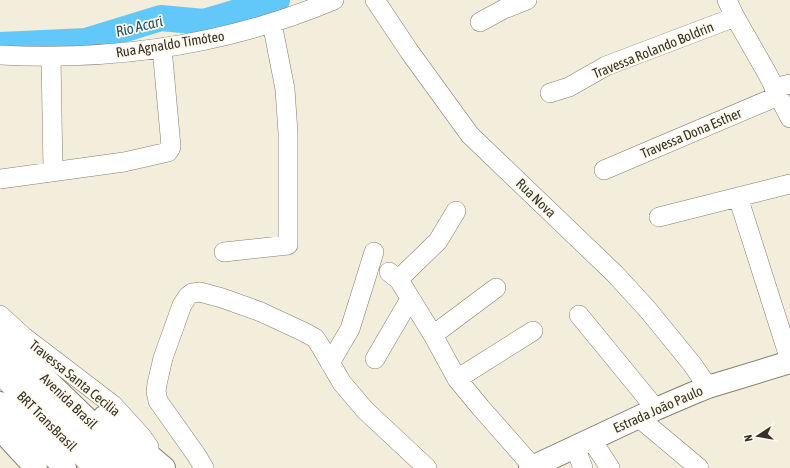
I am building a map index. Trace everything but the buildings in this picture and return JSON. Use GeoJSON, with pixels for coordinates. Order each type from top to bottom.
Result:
{"type":"FeatureCollection","features":[{"type":"Feature","properties":{"kind":"main road","name":"Avenida Brasil"},"geometry":{"type":"LineString","coordinates":[[0,334],[138,468]]}},
{"type":"Feature","properties":{"kind":"main road","name":"Avenida Brasil"},"geometry":{"type":"LineString","coordinates":[[0,357],[112,468]]}},
{"type":"Feature","properties":{"kind":"main road"},"geometry":{"type":"LineString","coordinates":[[23,357],[67,387],[162,466]]}},
{"type":"Feature","properties":{"kind":"main road","name":"Estrada João Paulo"},"geometry":{"type":"LineString","coordinates":[[531,467],[647,413],[708,387],[790,361]]}},
{"type":"Feature","properties":{"kind":"main road"},"geometry":{"type":"LineString","coordinates":[[0,403],[65,468]]}},
{"type":"Feature","properties":{"kind":"main road"},"geometry":{"type":"LineString","coordinates":[[0,430],[31,464]]}},
{"type":"Feature","properties":{"kind":"street","name":"Rua Agnaldo Timóteo"},"geometry":{"type":"LineString","coordinates":[[0,55],[50,56],[116,53],[162,48],[209,40],[272,23],[334,0]]}},
{"type":"Feature","properties":{"kind":"street","name":"Rua Nova"},"geometry":{"type":"LineString","coordinates":[[375,0],[409,51],[470,135],[615,274],[658,322],[692,364],[708,387]]}},
{"type":"Feature","properties":{"kind":"street"},"geometry":{"type":"LineString","coordinates":[[480,22],[504,9],[526,0]]}},
{"type":"Feature","properties":{"kind":"street"},"geometry":{"type":"LineString","coordinates":[[727,0],[735,17],[781,89],[790,118]]}},
{"type":"Feature","properties":{"kind":"street","name":"Travessa Rolando Boldrin"},"geometry":{"type":"LineString","coordinates":[[550,93],[569,87],[606,66],[735,17]]}},
{"type":"Feature","properties":{"kind":"street"},"geometry":{"type":"LineString","coordinates":[[224,252],[288,245],[288,133],[284,89],[272,23]]}},
{"type":"Feature","properties":{"kind":"street"},"geometry":{"type":"LineString","coordinates":[[0,179],[53,170],[124,162],[168,152],[171,147],[162,48]]}},
{"type":"Feature","properties":{"kind":"street"},"geometry":{"type":"LineString","coordinates":[[50,56],[53,170]]}},
{"type":"Feature","properties":{"kind":"street","name":"Travessa Dona Esther"},"geometry":{"type":"LineString","coordinates":[[604,170],[781,89]]}},
{"type":"Feature","properties":{"kind":"street"},"geometry":{"type":"LineString","coordinates":[[659,218],[790,184]]}},
{"type":"Feature","properties":{"kind":"street"},"geometry":{"type":"LineString","coordinates":[[738,197],[790,361]]}},
{"type":"Feature","properties":{"kind":"street"},"geometry":{"type":"LineString","coordinates":[[456,211],[438,241],[404,274],[394,276],[433,335],[457,379],[531,467]]}},
{"type":"Feature","properties":{"kind":"street"},"geometry":{"type":"LineString","coordinates":[[330,363],[350,329],[374,252]]}},
{"type":"Feature","properties":{"kind":"street"},"geometry":{"type":"LineString","coordinates":[[433,335],[496,288]]}},
{"type":"Feature","properties":{"kind":"street"},"geometry":{"type":"LineString","coordinates":[[204,468],[158,401],[156,391],[164,358],[182,305],[188,296],[196,292],[222,298],[254,310],[315,338],[342,383],[365,410],[426,468]]}},
{"type":"Feature","properties":{"kind":"street"},"geometry":{"type":"LineString","coordinates":[[375,359],[410,299]]}},
{"type":"Feature","properties":{"kind":"street","name":"Travessa Santa Cecilia"},"geometry":{"type":"LineString","coordinates":[[0,315],[24,337],[113,405],[142,437],[162,466]]}},
{"type":"Feature","properties":{"kind":"street"},"geometry":{"type":"LineString","coordinates":[[580,315],[647,413],[699,468]]}},
{"type":"Feature","properties":{"kind":"street"},"geometry":{"type":"LineString","coordinates":[[457,379],[533,331]]}},
{"type":"Feature","properties":{"kind":"street","name":"BRT TransBrasil"},"geometry":{"type":"LineString","coordinates":[[0,375],[93,468]]}},
{"type":"Feature","properties":{"kind":"street","name":"BRT TransBrasil"},"geometry":{"type":"LineString","coordinates":[[0,388],[80,468]]}},
{"type":"Feature","properties":{"kind":"street"},"geometry":{"type":"LineString","coordinates":[[582,468],[583,443]]}},
{"type":"Feature","properties":{"kind":"street"},"geometry":{"type":"LineString","coordinates":[[583,443],[610,468]]}},
{"type":"Feature","properties":{"kind":"waterway","name":"Rio Acari"},"geometry":{"type":"LineString","coordinates":[[0,45],[86,41],[161,18],[204,22],[277,0]]}}]}
